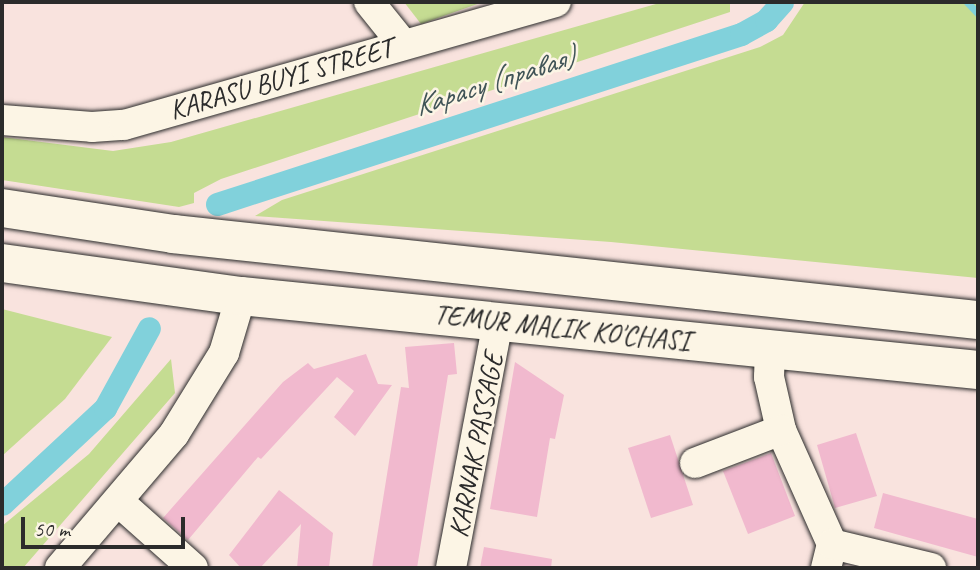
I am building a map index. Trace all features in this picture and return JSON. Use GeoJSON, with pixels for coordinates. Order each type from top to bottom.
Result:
{"type":"FeatureCollection","features":[{"type":"Feature","properties":{"kind":"highway","name":"TEMUR MALIK KO'CHASI"},"geometry":{"type":"LineString","coordinates":[[2,208],[173,234],[978,320]]}},
{"type":"Feature","properties":{"kind":"highway","name":"TEMUR MALIK KO'CHASI"},"geometry":{"type":"LineString","coordinates":[[2,263],[241,296],[978,370]]}},
{"type":"Feature","properties":{"kind":"street"},"geometry":{"type":"LineString","coordinates":[[369,2],[402,43]]}},
{"type":"Feature","properties":{"kind":"street","name":"KARASU BUYI STREET"},"geometry":{"type":"LineString","coordinates":[[2,120],[92,127],[124,125],[402,43],[556,2]]}},
{"type":"Feature","properties":{"kind":"street"},"geometry":{"type":"LineString","coordinates":[[60,568],[119,502],[174,434],[225,353],[241,296]]}},
{"type":"Feature","properties":{"kind":"street","name":"KARNAK PASSAGE"},"geometry":{"type":"LineString","coordinates":[[451,568],[498,321]]}},
{"type":"Feature","properties":{"kind":"street"},"geometry":{"type":"LineString","coordinates":[[770,349],[769,377],[781,430],[829,556],[931,568]]}},
{"type":"Feature","properties":{"kind":"street"},"geometry":{"type":"LineString","coordinates":[[695,463],[781,430]]}},
{"type":"Feature","properties":{"kind":"street"},"geometry":{"type":"LineString","coordinates":[[119,502],[193,568]]}},
{"type":"Feature","properties":{"kind":"green space"},"geometry":{"type":"Polygon","coordinates":[[[404,2],[483,2],[421,24],[404,2]]]}},
{"type":"Feature","properties":{"kind":"green space"},"geometry":{"type":"Polygon","coordinates":[[[663,2],[730,2],[730,12],[221,179],[194,193],[194,203],[179,207],[2,180],[2,137],[113,151],[171,142],[663,2]]]}},
{"type":"Feature","properties":{"kind":"green space"},"geometry":{"type":"Polygon","coordinates":[[[805,2],[978,2],[978,278],[611,242],[255,216],[282,200],[760,47],[783,35],[805,2]]]}},
{"type":"Feature","properties":{"kind":"green space"},"geometry":{"type":"Polygon","coordinates":[[[2,309],[112,337],[65,399],[2,456],[2,309]]]}},
{"type":"Feature","properties":{"kind":"green space"},"geometry":{"type":"Polygon","coordinates":[[[171,359],[175,393],[23,568],[2,568],[2,526],[89,454],[171,359]]]}},
{"type":"Feature","properties":{"kind":"building"},"geometry":{"type":"Polygon","coordinates":[[[454,343],[457,374],[448,375],[417,568],[372,568],[401,387],[409,388],[405,347],[454,343]]]}},
{"type":"Feature","properties":{"kind":"building"},"geometry":{"type":"Polygon","coordinates":[[[366,354],[378,384],[392,385],[355,436],[334,417],[354,391],[337,377],[261,459],[258,457],[188,540],[163,518],[283,382],[308,363],[314,369],[366,354]]]}},
{"type":"Feature","properties":{"kind":"building"},"geometry":{"type":"Polygon","coordinates":[[[515,362],[564,395],[555,439],[550,438],[537,517],[490,509],[515,362]]]}},
{"type":"Feature","properties":{"kind":"building"},"geometry":{"type":"Polygon","coordinates":[[[856,433],[877,496],[835,508],[817,445],[856,433]]]}},
{"type":"Feature","properties":{"kind":"building"},"geometry":{"type":"Polygon","coordinates":[[[670,435],[693,505],[651,518],[628,448],[670,435]]]}},
{"type":"Feature","properties":{"kind":"building"},"geometry":{"type":"Polygon","coordinates":[[[771,453],[795,516],[748,534],[723,471],[771,453]]]}},
{"type":"Feature","properties":{"kind":"building"},"geometry":{"type":"Polygon","coordinates":[[[279,490],[333,533],[329,568],[297,568],[301,524],[260,568],[241,568],[229,555],[279,490]]]}},
{"type":"Feature","properties":{"kind":"building"},"geometry":{"type":"Polygon","coordinates":[[[883,493],[978,519],[978,557],[874,528],[883,493]]]}},
{"type":"Feature","properties":{"kind":"building"},"geometry":{"type":"Polygon","coordinates":[[[484,547],[552,559],[551,568],[480,568],[484,547]]]}},
{"type":"Feature","properties":{"kind":"waterway","name":"Карасу (правая)"},"geometry":{"type":"LineString","coordinates":[[217,204],[741,34],[766,20],[782,2]]}},
{"type":"Feature","properties":{"kind":"waterway"},"geometry":{"type":"LineString","coordinates":[[967,2],[978,14]]}},
{"type":"Feature","properties":{"kind":"waterway"},"geometry":{"type":"LineString","coordinates":[[2,504],[105,408],[149,328]]}}]}
